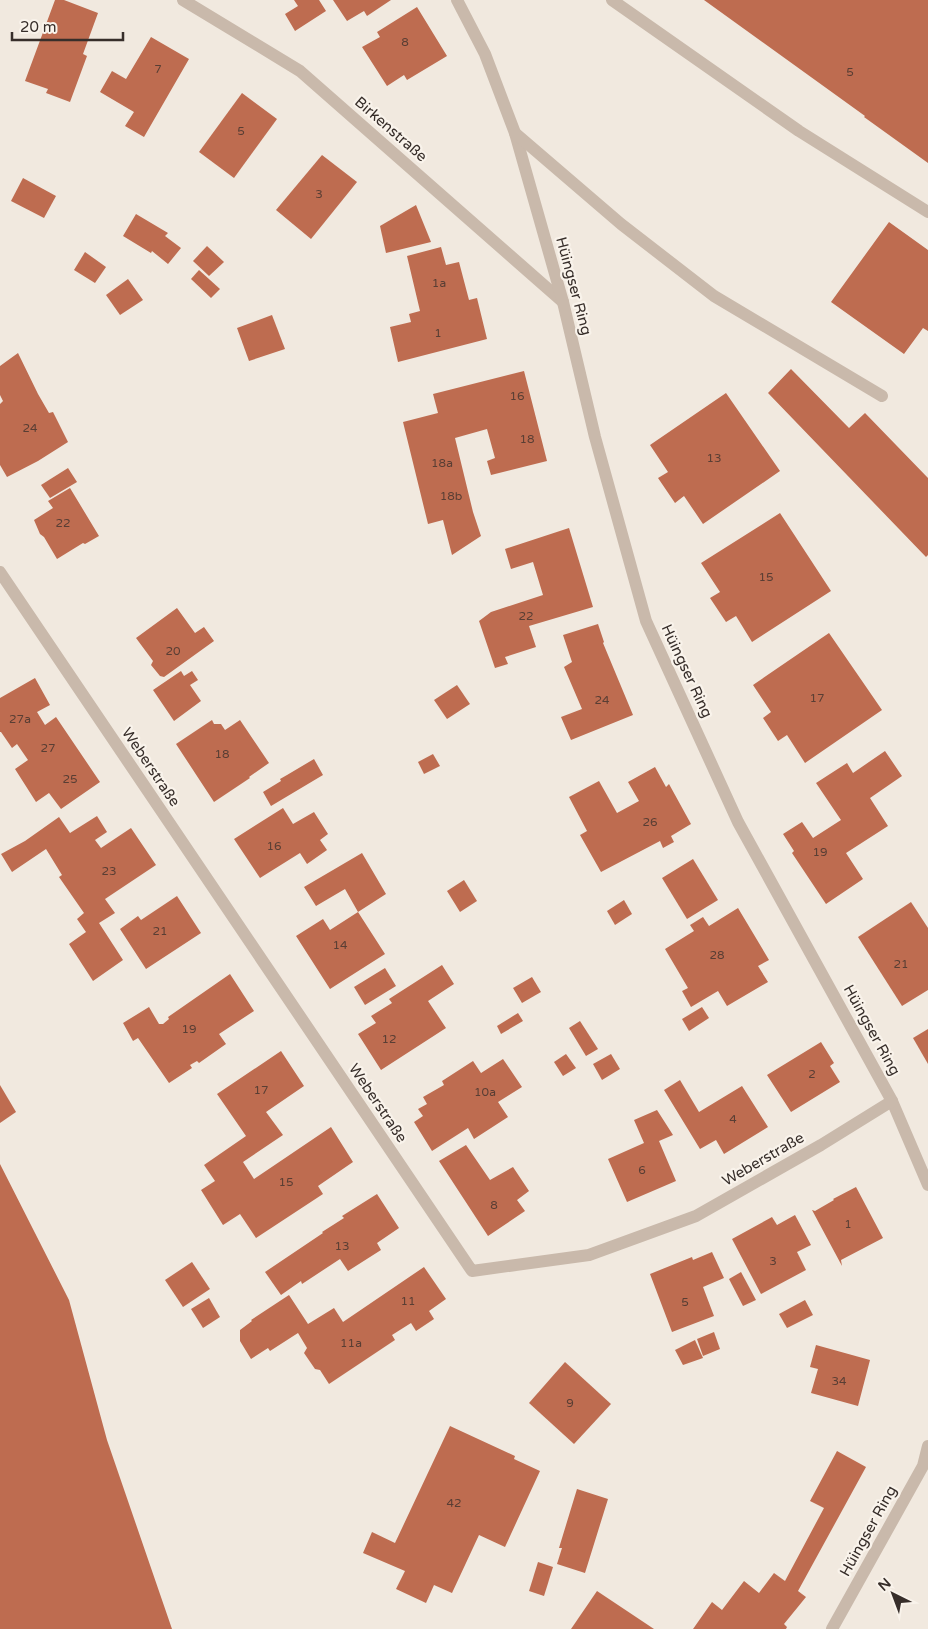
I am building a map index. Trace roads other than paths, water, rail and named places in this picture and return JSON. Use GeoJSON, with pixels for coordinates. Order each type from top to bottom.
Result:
{"type":"FeatureCollection","features":[{"type":"Feature","properties":{"kind":"street","name":"Birkenstraße"},"geometry":{"type":"LineString","coordinates":[[183,0],[300,71],[563,302]]}},
{"type":"Feature","properties":{"kind":"street","name":"Hüingser Ring"},"geometry":{"type":"LineString","coordinates":[[457,0],[485,54],[515,133],[563,302],[595,437],[646,621],[738,822],[892,1101],[928,1185]]}},
{"type":"Feature","properties":{"kind":"street"},"geometry":{"type":"LineString","coordinates":[[612,0],[799,131],[928,212]]}},
{"type":"Feature","properties":{"kind":"street","name":"Hüingser Ring"},"geometry":{"type":"LineString","coordinates":[[515,133],[621,224],[714,296],[882,396]]}},
{"type":"Feature","properties":{"kind":"street","name":"Weberstraße"},"geometry":{"type":"LineString","coordinates":[[0,572],[472,1271],[589,1255],[696,1216],[821,1145],[892,1101]]}},
{"type":"Feature","properties":{"kind":"street","name":"Hüingser Ring"},"geometry":{"type":"LineString","coordinates":[[832,1629],[923,1466],[928,1446]]}}]}
